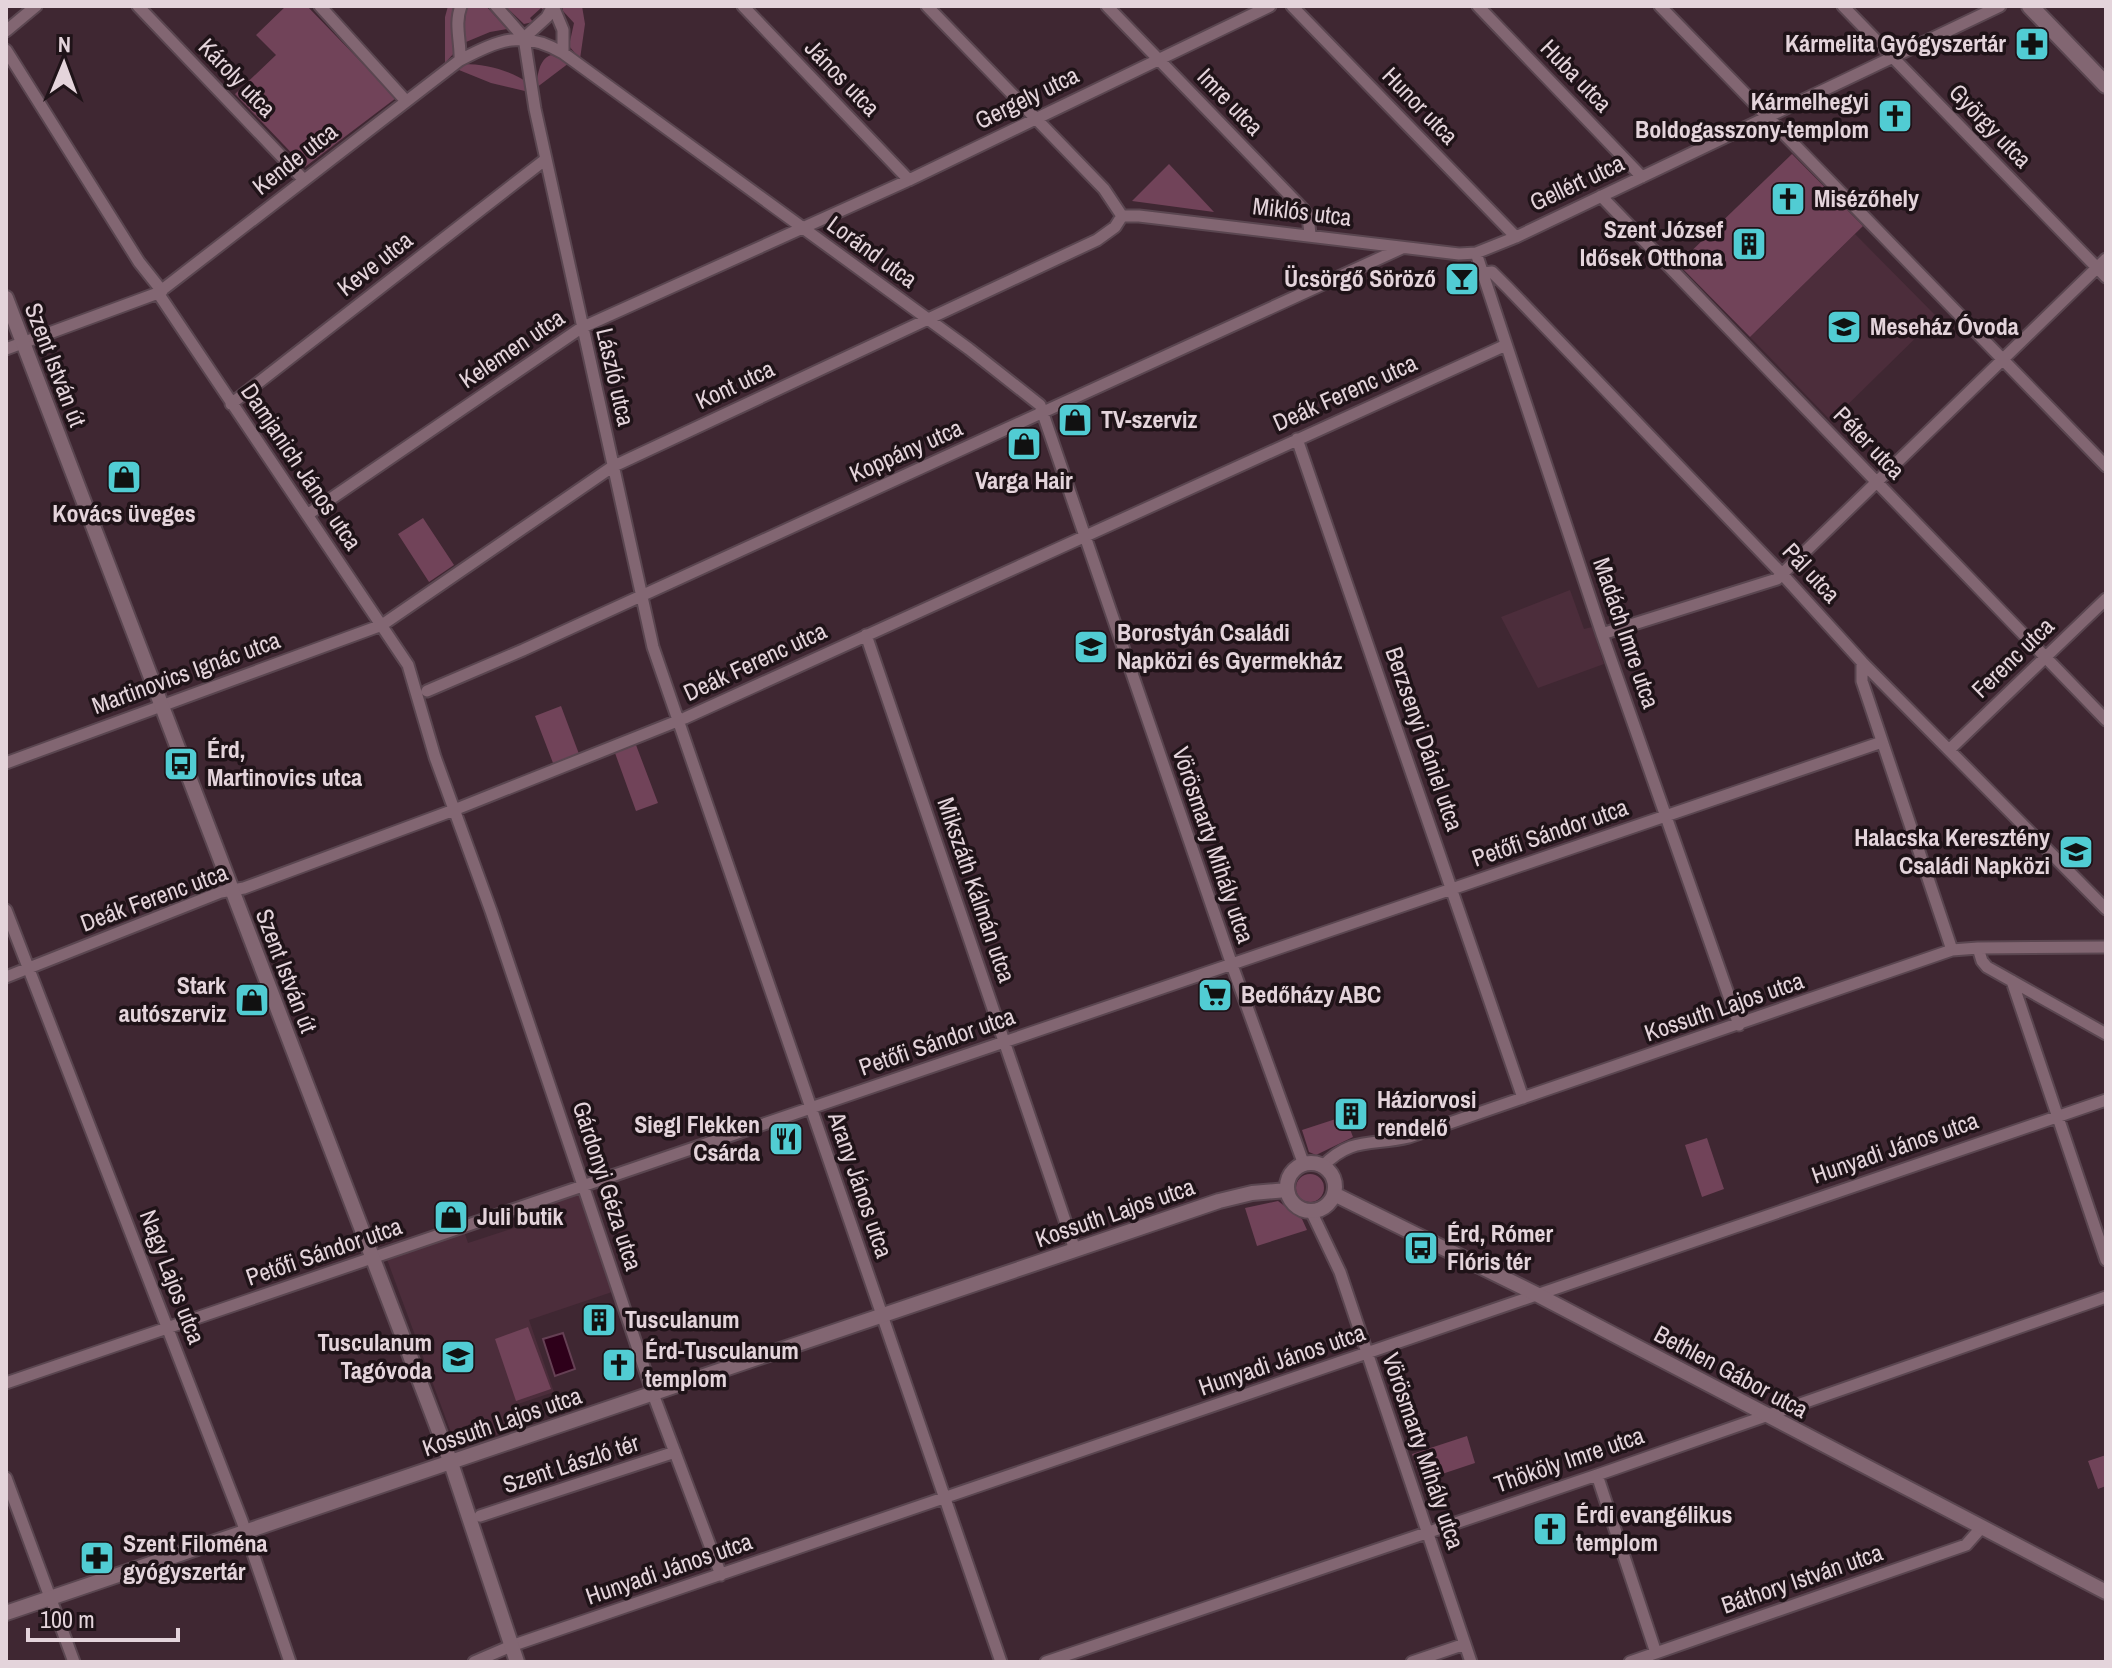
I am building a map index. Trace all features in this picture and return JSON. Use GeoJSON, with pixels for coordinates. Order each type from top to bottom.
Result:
{"type":"FeatureCollection","features":[{"type":"Feature","properties":{"kind":"main road"},"geometry":{"type":"LineString","coordinates":[[2030,6],[2106,85]]}},
{"type":"Feature","properties":{"kind":"street"},"geometry":{"type":"LineString","coordinates":[[8,27],[36,6]]}},
{"type":"Feature","properties":{"kind":"street","name":"Károly utca"},"geometry":{"type":"LineString","coordinates":[[138,6],[304,180]]}},
{"type":"Feature","properties":{"kind":"street"},"geometry":{"type":"LineString","coordinates":[[320,6],[406,101]]}},
{"type":"Feature","properties":{"kind":"street"},"geometry":{"type":"LineString","coordinates":[[460,60],[458,23],[461,6]]}},
{"type":"Feature","properties":{"kind":"street"},"geometry":{"type":"LineString","coordinates":[[496,6],[524,38],[547,17],[553,6],[563,30],[563,53]]}},
{"type":"Feature","properties":{"kind":"street","name":"János utca"},"geometry":{"type":"LineString","coordinates":[[743,6],[909,180]]}},
{"type":"Feature","properties":{"kind":"street"},"geometry":{"type":"LineString","coordinates":[[927,6],[1104,189],[1122,216]]}},
{"type":"Feature","properties":{"kind":"street","name":"Imre utca"},"geometry":{"type":"LineString","coordinates":[[1107,6],[1303,209],[1308,216],[1310,234]]}},
{"type":"Feature","properties":{"kind":"street","name":"Gergely utca"},"geometry":{"type":"LineString","coordinates":[[802,227],[909,180],[1270,6]]}},
{"type":"Feature","properties":{"kind":"street","name":"Hunor utca"},"geometry":{"type":"LineString","coordinates":[[1292,6],[1516,237]]}},
{"type":"Feature","properties":{"kind":"street","name":"Huba utca"},"geometry":{"type":"LineString","coordinates":[[1478,6],[1642,177]]}},
{"type":"Feature","properties":{"kind":"street"},"geometry":{"type":"LineString","coordinates":[[1660,6],[2106,466]]}},
{"type":"Feature","properties":{"kind":"street","name":"György utca"},"geometry":{"type":"LineString","coordinates":[[1843,6],[2101,263],[2106,277]]}},
{"type":"Feature","properties":{"kind":"street","name":"Gellért utca"},"geometry":{"type":"LineString","coordinates":[[1476,253],[1516,237],[2000,6]]}},
{"type":"Feature","properties":{"kind":"street","name":"Kende utca"},"geometry":{"type":"LineString","coordinates":[[6,349],[160,292],[460,60],[497,44],[524,38]]}},
{"type":"Feature","properties":{"kind":"street","name":"Loránd utca"},"geometry":{"type":"LineString","coordinates":[[524,38],[547,43],[563,53],[1037,401],[1044,413],[1085,537]]}},
{"type":"Feature","properties":{"kind":"street","name":"László utca"},"geometry":{"type":"LineString","coordinates":[[524,38],[535,109],[612,467],[653,647],[678,721]]}},
{"type":"Feature","properties":{"kind":"street","name":"Damjanich János utca"},"geometry":{"type":"LineString","coordinates":[[6,50],[231,404],[427,691]]}},
{"type":"Feature","properties":{"kind":"street","name":"Keve utca"},"geometry":{"type":"LineString","coordinates":[[231,404],[546,159]]}},
{"type":"Feature","properties":{"kind":"street","name":"Péter utca"},"geometry":{"type":"LineString","coordinates":[[1601,196],[2106,720]]}},
{"type":"Feature","properties":{"kind":"street","name":"Miklós utca"},"geometry":{"type":"LineString","coordinates":[[1122,216],[1310,234],[1459,254],[1476,253]]}},
{"type":"Feature","properties":{"kind":"street","name":"Kont utca"},"geometry":{"type":"LineString","coordinates":[[382,625],[612,467],[1097,240],[1115,227],[1122,216]]}},
{"type":"Feature","properties":{"kind":"street","name":"Kelemen utca"},"geometry":{"type":"LineString","coordinates":[[307,515],[581,328],[802,227]]}},
{"type":"Feature","properties":{"kind":"street","name":"Koppány utca"},"geometry":{"type":"LineString","coordinates":[[427,691],[1402,248]]}},
{"type":"Feature","properties":{"kind":"street","name":"Madách Imre utca"},"geometry":{"type":"LineString","coordinates":[[1476,253],[1602,634],[1739,1025]]}},
{"type":"Feature","properties":{"kind":"street"},"geometry":{"type":"LineString","coordinates":[[1602,634],[1771,582],[1782,574],[2101,263]]}},
{"type":"Feature","properties":{"kind":"street","name":"Pál utca"},"geometry":{"type":"LineString","coordinates":[[1483,273],[1492,272],[1500,280],[1782,574],[1862,662],[2106,909]]}},
{"type":"Feature","properties":{"kind":"street","name":"Szent István út"},"geometry":{"type":"LineString","coordinates":[[6,298],[451,1463],[517,1662]]}},
{"type":"Feature","properties":{"kind":"street","name":"Deák Ferenc utca"},"geometry":{"type":"LineString","coordinates":[[6,977],[221,892],[232,891],[454,810],[678,721],[1506,345]]}},
{"type":"Feature","properties":{"kind":"street","name":"Berzsenyi Dániel utca"},"geometry":{"type":"LineString","coordinates":[[1297,439],[1523,1098]]}},
{"type":"Feature","properties":{"kind":"street","name":"Vörösmarty Mihály utca"},"geometry":{"type":"LineString","coordinates":[[1085,537],[1304,1165]]}},
{"type":"Feature","properties":{"kind":"street","name":"Ferenc utca"},"geometry":{"type":"LineString","coordinates":[[1950,749],[2106,599]]}},
{"type":"Feature","properties":{"kind":"street","name":"Martinovics Ignác utca"},"geometry":{"type":"LineString","coordinates":[[6,763],[382,625]]}},
{"type":"Feature","properties":{"kind":"street","name":"Mikszáth Kálmán utca"},"geometry":{"type":"LineString","coordinates":[[866,635],[1075,1250]]}},
{"type":"Feature","properties":{"kind":"street"},"geometry":{"type":"LineString","coordinates":[[1862,662],[1862,681],[1952,950]]}},
{"type":"Feature","properties":{"kind":"street","name":"Damjanich János utca"},"geometry":{"type":"LineString","coordinates":[[408,665],[454,810]]}},
{"type":"Feature","properties":{"kind":"street"},"geometry":{"type":"LineString","coordinates":[[422,710],[427,691]]}},
{"type":"Feature","properties":{"kind":"street","name":"Arany János utca"},"geometry":{"type":"LineString","coordinates":[[678,721],[1001,1662]]}},
{"type":"Feature","properties":{"kind":"street","name":"Petőfi Sándor utca"},"geometry":{"type":"LineString","coordinates":[[6,1383],[1882,742]]}},
{"type":"Feature","properties":{"kind":"street","name":"Gárdonyi Géza utca"},"geometry":{"type":"LineString","coordinates":[[454,810],[653,1394],[721,1575]]}},
{"type":"Feature","properties":{"kind":"street","name":"Nagy Lajos utca"},"geometry":{"type":"LineString","coordinates":[[6,910],[246,1533],[290,1662]]}},
{"type":"Feature","properties":{"kind":"street","name":"Kossuth Lajos utca"},"geometry":{"type":"LineString","coordinates":[[1322,1167],[1340,1151],[1358,1143],[1388,1142],[1409,1137],[1952,950],[2106,947]]}},
{"type":"Feature","properties":{"kind":"street"},"geometry":{"type":"LineString","coordinates":[[1978,948],[1987,967],[2106,1034]]}},
{"type":"Feature","properties":{"kind":"street"},"geometry":{"type":"LineString","coordinates":[[2012,981],[2106,1260]]}},
{"type":"Feature","properties":{"kind":"street","name":"Hunyadi János utca"},"geometry":{"type":"LineString","coordinates":[[474,1662],[511,1646],[2106,1100]]}},
{"type":"Feature","properties":{"kind":"street"},"geometry":{"type":"LineString","coordinates":[[1304,1165],[1322,1167],[1333,1178],[1334,1194],[1325,1206],[1311,1211],[1298,1208],[1287,1190],[1291,1174],[1304,1165]]}},
{"type":"Feature","properties":{"kind":"street","name":"Kossuth Lajos utca"},"geometry":{"type":"LineString","coordinates":[[6,1613],[1219,1201],[1260,1191],[1287,1190]]}},
{"type":"Feature","properties":{"kind":"street","name":"Bethlen Gábor utca"},"geometry":{"type":"LineString","coordinates":[[1334,1194],[1536,1294],[2106,1592]]}},
{"type":"Feature","properties":{"kind":"street","name":"Vörösmarty Mihály utca"},"geometry":{"type":"LineString","coordinates":[[1311,1211],[1340,1272],[1471,1662]]}},
{"type":"Feature","properties":{"kind":"street","name":"Thököly Imre utca"},"geometry":{"type":"LineString","coordinates":[[1046,1662],[1597,1475],[2106,1297]]}},
{"type":"Feature","properties":{"kind":"street","name":"Szent László tér"},"geometry":{"type":"LineString","coordinates":[[480,1516],[675,1452]]}},
{"type":"Feature","properties":{"kind":"street"},"geometry":{"type":"LineString","coordinates":[[1597,1475],[1656,1653]]}},
{"type":"Feature","properties":{"kind":"street"},"geometry":{"type":"LineString","coordinates":[[6,1478],[74,1662]]}},
{"type":"Feature","properties":{"kind":"street","name":"Báthory István utca"},"geometry":{"type":"LineString","coordinates":[[1630,1662],[1966,1545],[1981,1528]]}},
{"type":"Feature","properties":{"kind":"street"},"geometry":{"type":"LineString","coordinates":[[1412,1662],[1465,1644]]}},
{"type":"Feature","properties":{"kind":"shaded area"},"geometry":{"type":"Polygon","coordinates":[[[286,6],[307,6],[396,98],[305,167],[235,94],[276,55],[256,35],[286,6]]]}},
{"type":"Feature","properties":{"kind":"shaded area"},"geometry":{"type":"Polygon","coordinates":[[[448,6],[455,6],[455,52],[445,63],[445,17],[448,6]]]}},
{"type":"Feature","properties":{"kind":"shaded area"},"geometry":{"type":"Polygon","coordinates":[[[467,6],[486,6],[507,29],[466,42],[467,6]]]}},
{"type":"Feature","properties":{"kind":"shaded area"},"geometry":{"type":"Polygon","coordinates":[[[505,6],[548,6],[545,11],[541,8],[530,18],[533,22],[524,24],[505,6]]]}},
{"type":"Feature","properties":{"kind":"shaded area"},"geometry":{"type":"Polygon","coordinates":[[[562,6],[582,6],[585,24],[580,59],[569,46],[574,23],[562,6]]]}},
{"type":"Feature","properties":{"kind":"shaded area"},"geometry":{"type":"Polygon","coordinates":[[[551,55],[569,63],[536,88],[541,64],[551,55]]]}},
{"type":"Feature","properties":{"kind":"shaded area"},"geometry":{"type":"Polygon","coordinates":[[[464,64],[505,71],[528,83],[529,92],[491,83],[454,68],[464,64]]]}},
{"type":"Feature","properties":{"kind":"shaded area"},"geometry":{"type":"Polygon","coordinates":[[[1792,154],[1863,226],[1750,337],[1678,264],[1792,154]]]}},
{"type":"Feature","properties":{"kind":"shaded area"},"geometry":{"type":"Polygon","coordinates":[[[1169,164],[1214,212],[1132,201],[1169,164]]]}},
{"type":"Feature","properties":{"kind":"shaded area","name":"Meseház Óvoda"},"geometry":{"type":"Polygon","coordinates":[[[1855,234],[1937,317],[1831,421],[1750,337],[1855,234]]]}},
{"type":"Feature","properties":{"kind":"shaded area"},"geometry":{"type":"Polygon","coordinates":[[[423,518],[454,565],[429,582],[398,534],[423,518]]]}},
{"type":"Feature","properties":{"kind":"shaded area"},"geometry":{"type":"Polygon","coordinates":[[[1570,590],[1584,629],[1592,627],[1604,664],[1538,688],[1501,617],[1570,590]]]}},
{"type":"Feature","properties":{"kind":"shaded area"},"geometry":{"type":"Polygon","coordinates":[[[561,706],[579,754],[553,763],[535,716],[561,706]]]}},
{"type":"Feature","properties":{"kind":"shaded area"},"geometry":{"type":"Polygon","coordinates":[[[636,745],[658,803],[636,811],[615,753],[636,745]]]}},
{"type":"Feature","properties":{"kind":"shaded area"},"geometry":{"type":"Polygon","coordinates":[[[1345,1116],[1353,1137],[1316,1155],[1309,1152],[1302,1130],[1345,1116]]]}},
{"type":"Feature","properties":{"kind":"shaded area"},"geometry":{"type":"Polygon","coordinates":[[[1707,1138],[1724,1189],[1702,1197],[1685,1145],[1707,1138]]]}},
{"type":"Feature","properties":{"kind":"shaded area"},"geometry":{"type":"Polygon","coordinates":[[[1310,1174],[1320,1178],[1324,1188],[1320,1198],[1310,1202],[1300,1198],[1296,1188],[1300,1178],[1310,1174]]]}},
{"type":"Feature","properties":{"kind":"shaded area"},"geometry":{"type":"Polygon","coordinates":[[[584,1187],[618,1290],[529,1320],[554,1392],[515,1405],[522,1426],[468,1445],[453,1438],[385,1254],[463,1228],[468,1243],[532,1222],[527,1206],[584,1187]]]}},
{"type":"Feature","properties":{"kind":"shaded area"},"geometry":{"type":"Polygon","coordinates":[[[1278,1201],[1302,1219],[1307,1230],[1257,1246],[1245,1208],[1278,1201]]]}},
{"type":"Feature","properties":{"kind":"shaded area"},"geometry":{"type":"Polygon","coordinates":[[[528,1327],[551,1389],[516,1401],[495,1339],[528,1327]]]}},
{"type":"Feature","properties":{"kind":"shaded area"},"geometry":{"type":"Polygon","coordinates":[[[563,1333],[575,1369],[555,1376],[543,1339],[563,1333]]]}},
{"type":"Feature","properties":{"kind":"shaded area"},"geometry":{"type":"Polygon","coordinates":[[[1467,1436],[1475,1463],[1421,1481],[1412,1454],[1467,1436]]]}},
{"type":"Feature","properties":{"kind":"shaded area"},"geometry":{"type":"Polygon","coordinates":[[[2106,1455],[2106,1486],[2098,1489],[2088,1461],[2106,1455]]]}},
{"type":"Feature","properties":{"kind":"place","name":"Kármelita Gyógyszertár"},"geometry":{"type":"Point","coordinates":[2032,44]}},
{"type":"Feature","properties":{"kind":"place","name":"Kármelhegyi Boldogasszony-templom"},"geometry":{"type":"Point","coordinates":[1895,116]}},
{"type":"Feature","properties":{"kind":"place","name":"Misézőhely"},"geometry":{"type":"Point","coordinates":[1788,199]}},
{"type":"Feature","properties":{"kind":"place","name":"Szent József Idősek Otthona"},"geometry":{"type":"Point","coordinates":[1749,244]}},
{"type":"Feature","properties":{"kind":"place","name":"Ücsörgő Söröző"},"geometry":{"type":"Point","coordinates":[1462,279]}},
{"type":"Feature","properties":{"kind":"place","name":"Meseház Óvoda"},"geometry":{"type":"Point","coordinates":[1844,327]}},
{"type":"Feature","properties":{"kind":"place","name":"TV-szerviz"},"geometry":{"type":"Point","coordinates":[1075,420]}},
{"type":"Feature","properties":{"kind":"place","name":"Varga Hair"},"geometry":{"type":"Point","coordinates":[1024,444]}},
{"type":"Feature","properties":{"kind":"place","name":"Kovács üveges"},"geometry":{"type":"Point","coordinates":[124,477]}},
{"type":"Feature","properties":{"kind":"place","name":"Borostyán Családi Napközi és Gyermekház"},"geometry":{"type":"Point","coordinates":[1091,647]}},
{"type":"Feature","properties":{"kind":"place","name":"Érd, Martinovics utca"},"geometry":{"type":"Point","coordinates":[181,764]}},
{"type":"Feature","properties":{"kind":"place","name":"Halacska Keresztény Családi Napközi"},"geometry":{"type":"Point","coordinates":[2076,852]}},
{"type":"Feature","properties":{"kind":"place","name":"Bedőházy ABC"},"geometry":{"type":"Point","coordinates":[1215,995]}},
{"type":"Feature","properties":{"kind":"place","name":"Stark autószerviz"},"geometry":{"type":"Point","coordinates":[252,1000]}},
{"type":"Feature","properties":{"kind":"place","name":"Háziorvosi rendelő"},"geometry":{"type":"Point","coordinates":[1351,1114]}},
{"type":"Feature","properties":{"kind":"place","name":"Siegl Flekken Csárda"},"geometry":{"type":"Point","coordinates":[786,1139]}},
{"type":"Feature","properties":{"kind":"place","name":"Juli butik"},"geometry":{"type":"Point","coordinates":[451,1217]}},
{"type":"Feature","properties":{"kind":"place","name":"Érd, Rómer Flóris tér"},"geometry":{"type":"Point","coordinates":[1421,1248]}},
{"type":"Feature","properties":{"kind":"place","name":"Tusculanum"},"geometry":{"type":"Point","coordinates":[599,1320]}},
{"type":"Feature","properties":{"kind":"place","name":"Tusculanum Tagóvoda"},"geometry":{"type":"Point","coordinates":[458,1357]}},
{"type":"Feature","properties":{"kind":"place","name":"Érd-Tusculanum templom"},"geometry":{"type":"Point","coordinates":[619,1365]}},
{"type":"Feature","properties":{"kind":"place","name":"Érdi evangélikus templom"},"geometry":{"type":"Point","coordinates":[1550,1529]}},
{"type":"Feature","properties":{"kind":"place","name":"Szent Filoména gyógyszertár"},"geometry":{"type":"Point","coordinates":[97,1558]}}]}
